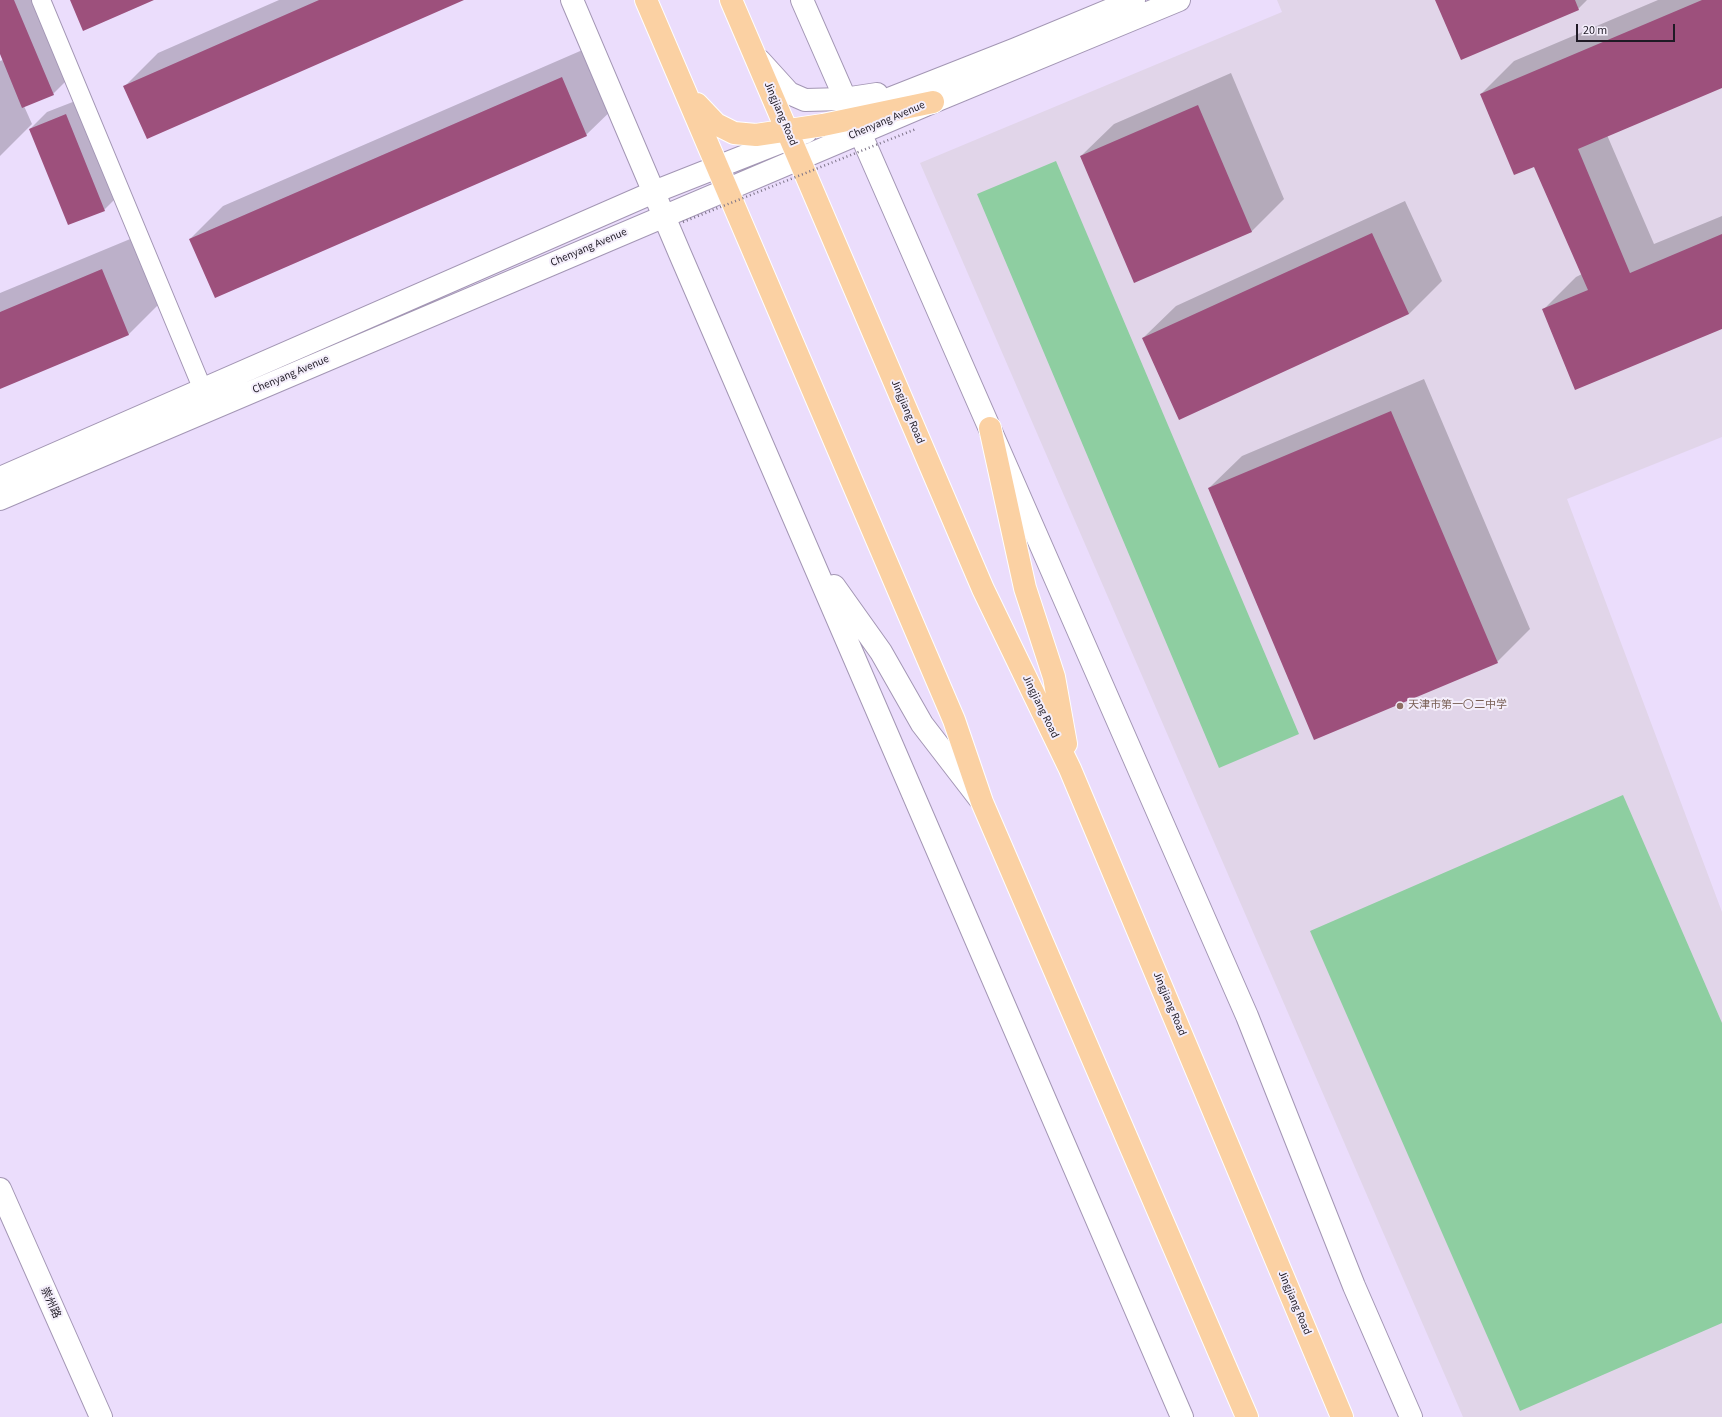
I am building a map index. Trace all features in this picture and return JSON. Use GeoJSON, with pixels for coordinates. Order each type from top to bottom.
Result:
{"type":"FeatureCollection","features":[{"type":"Feature","properties":{"kind":"main road"},"geometry":{"type":"LineString","coordinates":[[646,0],[954,720],[982,802],[1246,1417]]}},
{"type":"Feature","properties":{"kind":"main road","name":"Jingjiang Road"},"geometry":{"type":"LineString","coordinates":[[731,0],[983,589],[1070,769],[1342,1417]]}},
{"type":"Feature","properties":{"kind":"main road"},"geometry":{"type":"LineString","coordinates":[[684,87],[702,111],[716,124],[734,133],[756,136],[789,135]]}},
{"type":"Feature","properties":{"kind":"main road"},"geometry":{"type":"LineString","coordinates":[[822,125],[927,94]]}},
{"type":"Feature","properties":{"kind":"main road"},"geometry":{"type":"LineString","coordinates":[[990,428],[1025,588],[1054,677],[1070,769]]}},
{"type":"Feature","properties":{"kind":"street"},"geometry":{"type":"LineString","coordinates":[[572,0],[654,192],[673,219],[808,549],[1182,1417]]}},
{"type":"Feature","properties":{"kind":"street"},"geometry":{"type":"LineString","coordinates":[[802,0],[1248,1016],[1354,1286],[1411,1417]]}},
{"type":"Feature","properties":{"kind":"street","name":"Chenyang Avenue"},"geometry":{"type":"LineString","coordinates":[[927,94],[1134,0]]}},
{"type":"Feature","properties":{"kind":"street","name":"Chenyang Avenue"},"geometry":{"type":"LineString","coordinates":[[927,94],[1179,0]]}},
{"type":"Feature","properties":{"kind":"street"},"geometry":{"type":"LineString","coordinates":[[754,52],[775,80],[789,93],[852,116]]}},
{"type":"Feature","properties":{"kind":"street","name":"Chenyang Avenue"},"geometry":{"type":"LineString","coordinates":[[0,499],[673,219],[727,189],[799,158],[852,116]]}},
{"type":"Feature","properties":{"kind":"street","name":"Chenyang Avenue"},"geometry":{"type":"LineString","coordinates":[[0,478],[654,192],[789,135],[822,125]]}},
{"type":"Feature","properties":{"kind":"street"},"geometry":{"type":"LineString","coordinates":[[808,549],[881,652],[922,724],[982,802]]}},
{"type":"Feature","properties":{"kind":"street","name":"崇州路"},"geometry":{"type":"LineString","coordinates":[[0,1189],[101,1417]]}},
{"type":"Feature","properties":{"kind":"lane"},"geometry":{"type":"LineString","coordinates":[[41,0],[203,390]]}},
{"type":"Feature","properties":{"kind":"path"},"geometry":{"type":"LineString","coordinates":[[673,219],[916,129]]}},
{"type":"Feature","properties":{"kind":"shaded area","name":"天津市第一〇二中学"},"geometry":{"type":"Polygon","coordinates":[[[1277,0],[1722,0],[1722,437],[1567,499],[1722,912],[1722,1417],[1463,1417],[920,163],[1282,12],[1277,0]]]}},
{"type":"Feature","properties":{"kind":"green space"},"geometry":{"type":"Polygon","coordinates":[[[1056,161],[1299,734],[1219,768],[977,194],[1056,161]]]}},
{"type":"Feature","properties":{"kind":"green space"},"geometry":{"type":"Polygon","coordinates":[[[1623,795],[1722,1023],[1722,1323],[1520,1411],[1310,931],[1623,795]]]}},
{"type":"Feature","properties":{"kind":"building"},"geometry":{"type":"Polygon","coordinates":[[[0,0],[14,0],[54,95],[22,108],[0,54],[0,0]]]}},
{"type":"Feature","properties":{"kind":"building"},"geometry":{"type":"Polygon","coordinates":[[[70,0],[154,0],[83,31],[70,0]]]}},
{"type":"Feature","properties":{"kind":"building"},"geometry":{"type":"Polygon","coordinates":[[[319,0],[464,0],[147,139],[123,86],[319,0]]]}},
{"type":"Feature","properties":{"kind":"building"},"geometry":{"type":"Polygon","coordinates":[[[1435,0],[1575,0],[1579,10],[1461,60],[1435,0]]]}},
{"type":"Feature","properties":{"kind":"building"},"geometry":{"type":"Polygon","coordinates":[[[1702,0],[1722,0],[1722,88],[1578,149],[1630,273],[1722,234],[1722,329],[1575,390],[1542,309],[1588,290],[1534,167],[1514,175],[1480,94],[1702,0]]]}},
{"type":"Feature","properties":{"kind":"building"},"geometry":{"type":"Polygon","coordinates":[[[562,77],[587,136],[215,298],[189,239],[562,77]]]}},
{"type":"Feature","properties":{"kind":"building"},"geometry":{"type":"Polygon","coordinates":[[[1198,105],[1252,232],[1134,283],[1080,156],[1198,105]]]}},
{"type":"Feature","properties":{"kind":"building"},"geometry":{"type":"Polygon","coordinates":[[[66,114],[105,211],[68,225],[29,129],[66,114]]]}},
{"type":"Feature","properties":{"kind":"building"},"geometry":{"type":"Polygon","coordinates":[[[1372,233],[1409,314],[1179,420],[1142,338],[1372,233]]]}},
{"type":"Feature","properties":{"kind":"building"},"geometry":{"type":"Polygon","coordinates":[[[102,269],[129,335],[0,389],[0,312],[102,269]]]}},
{"type":"Feature","properties":{"kind":"building"},"geometry":{"type":"Polygon","coordinates":[[[1391,411],[1498,663],[1314,740],[1208,488],[1391,411]]]}},
{"type":"Feature","properties":{"kind":"place","name":"天津市第一〇二中学"},"geometry":{"type":"Point","coordinates":[1400,706]}}]}
